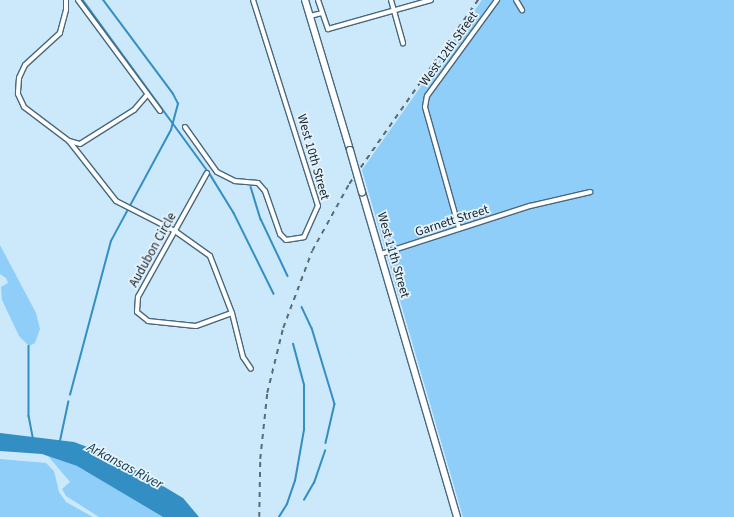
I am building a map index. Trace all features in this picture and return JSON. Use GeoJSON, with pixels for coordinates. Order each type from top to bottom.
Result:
{"type":"FeatureCollection","features":[{"type":"Feature","properties":{"kind":"street"},"geometry":{"type":"LineString","coordinates":[[66,0],[66,10],[60,33],[25,65],[19,78],[18,94],[24,107],[69,141],[116,201],[131,211],[175,232],[210,256],[232,314],[243,357],[251,369]]}},
{"type":"Feature","properties":{"kind":"street"},"geometry":{"type":"LineString","coordinates":[[78,0],[160,111]]}},
{"type":"Feature","properties":{"kind":"street","name":"West 10th Street"},"geometry":{"type":"LineString","coordinates":[[185,127],[217,172],[235,181],[258,183],[265,191],[280,234],[286,240],[304,237],[318,206],[254,0]]}},
{"type":"Feature","properties":{"kind":"street","name":"West 11th Street"},"geometry":{"type":"LineString","coordinates":[[305,0],[381,254],[457,517]]}},
{"type":"Feature","properties":{"kind":"street"},"geometry":{"type":"LineString","coordinates":[[318,0],[328,29],[431,0]]}},
{"type":"Feature","properties":{"kind":"street"},"geometry":{"type":"LineString","coordinates":[[391,0],[403,43]]}},
{"type":"Feature","properties":{"kind":"street","name":"West 12th Street"},"geometry":{"type":"LineString","coordinates":[[459,228],[425,107],[427,96],[497,0]]}},
{"type":"Feature","properties":{"kind":"street"},"geometry":{"type":"LineString","coordinates":[[516,0],[522,10]]}},
{"type":"Feature","properties":{"kind":"street"},"geometry":{"type":"LineString","coordinates":[[310,16],[322,13]]}},
{"type":"Feature","properties":{"kind":"street"},"geometry":{"type":"LineString","coordinates":[[69,141],[80,144],[134,110],[147,95]]}},
{"type":"Feature","properties":{"kind":"street","name":"Audubon Circle"},"geometry":{"type":"LineString","coordinates":[[207,173],[138,297],[136,312],[148,321],[196,326],[232,314]]}},
{"type":"Feature","properties":{"kind":"street","name":"Garnett Street"},"geometry":{"type":"LineString","coordinates":[[381,254],[530,206],[590,192]]}},
{"type":"Feature","properties":{"kind":"shaded area"},"geometry":{"type":"Polygon","coordinates":[[[482,0],[734,0],[734,517],[463,517],[362,170],[482,0]]]}},
{"type":"Feature","properties":{"kind":"shaded area"},"geometry":{"type":"Polygon","coordinates":[[[0,245],[36,313],[40,329],[35,343],[29,346],[19,336],[2,300],[1,287],[8,283],[6,278],[0,274],[0,245]]]}},
{"type":"Feature","properties":{"kind":"shaded area"},"geometry":{"type":"Polygon","coordinates":[[[48,456],[77,466],[163,517],[99,517],[66,496],[62,489],[70,482],[48,456]]]}},
{"type":"Feature","properties":{"kind":"shaded area"},"geometry":{"type":"Polygon","coordinates":[[[0,459],[46,463],[54,471],[59,492],[66,502],[93,517],[0,517],[0,459]]]}},
{"type":"Feature","properties":{"kind":"water","name":"Arkansas River"},"geometry":{"type":"Polygon","coordinates":[[[0,433],[74,442],[90,448],[136,470],[183,498],[199,517],[163,517],[77,466],[42,454],[0,451],[0,433]]]}},
{"type":"Feature","properties":{"kind":"waterway"},"geometry":{"type":"LineString","coordinates":[[83,0],[210,174],[234,213],[274,294]]}},
{"type":"Feature","properties":{"kind":"waterway"},"geometry":{"type":"LineString","coordinates":[[70,395],[111,241],[171,130],[178,104],[173,94],[103,0]]}},
{"type":"Feature","properties":{"kind":"waterway"},"geometry":{"type":"LineString","coordinates":[[251,187],[261,219],[288,276]]}},
{"type":"Feature","properties":{"kind":"waterway"},"geometry":{"type":"LineString","coordinates":[[302,307],[312,328],[335,404],[326,443]]}},
{"type":"Feature","properties":{"kind":"waterway"},"geometry":{"type":"LineString","coordinates":[[279,517],[287,504],[295,481],[304,430],[304,385],[293,344]]}},
{"type":"Feature","properties":{"kind":"waterway"},"geometry":{"type":"LineString","coordinates":[[29,346],[29,416],[33,437]]}},
{"type":"Feature","properties":{"kind":"waterway"},"geometry":{"type":"LineString","coordinates":[[60,441],[68,402]]}},
{"type":"Feature","properties":{"kind":"waterway"},"geometry":{"type":"LineString","coordinates":[[304,500],[314,483],[325,451]]}},
{"type":"Feature","properties":{"kind":"railway"},"geometry":{"type":"LineString","coordinates":[[259,517],[260,459],[267,393],[283,328],[312,251],[349,184],[478,0]]}}]}
